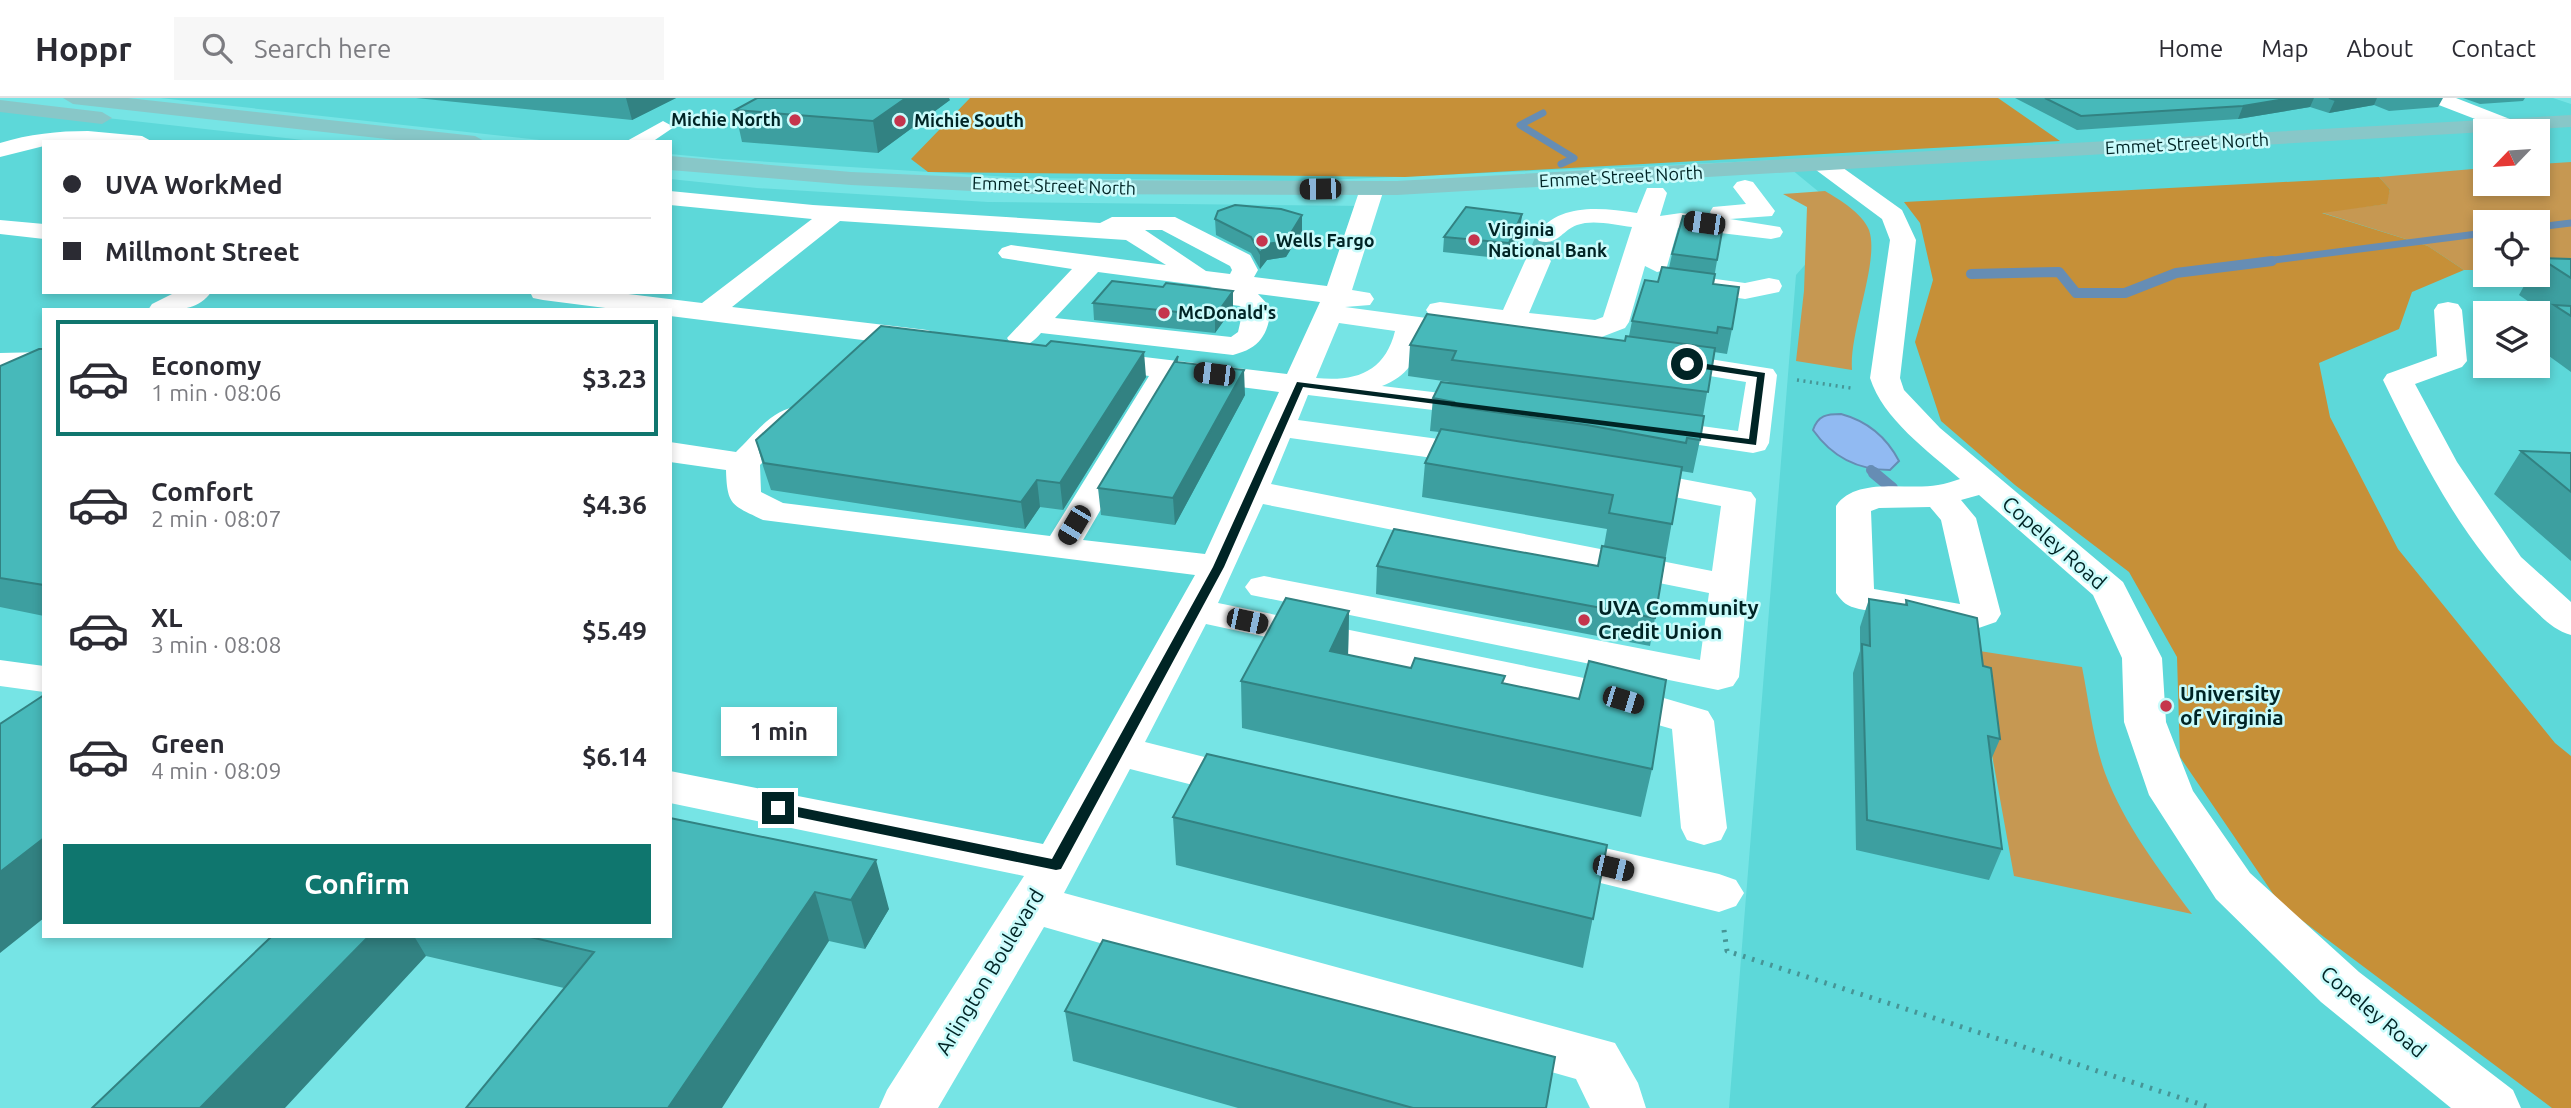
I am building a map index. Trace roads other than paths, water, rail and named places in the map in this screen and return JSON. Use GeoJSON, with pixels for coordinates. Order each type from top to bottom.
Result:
{"type":"FeatureCollection","features":[{"type":"Feature","properties":{"kind":"main road"},"geometry":{"type":"LineString","coordinates":[[74,98],[103,99],[458,140]]}},
{"type":"Feature","properties":{"kind":"main road"},"geometry":{"type":"LineString","coordinates":[[0,106],[301,140]]}},
{"type":"Feature","properties":{"kind":"main road","name":"Emmet Street North"},"geometry":{"type":"LineString","coordinates":[[2550,122],[2571,121]]}},
{"type":"Feature","properties":{"kind":"main road","name":"Emmet Street North"},"geometry":{"type":"LineString","coordinates":[[672,163],[857,178],[1651,207],[1745,187],[1837,173],[2473,128]]}},
{"type":"Feature","properties":{"kind":"main road"},"geometry":{"type":"LineString","coordinates":[[2550,138],[2571,136]]}},
{"type":"Feature","properties":{"kind":"main road","name":"Emmet Street North"},"geometry":{"type":"LineString","coordinates":[[672,180],[988,202],[1370,197],[2473,143]]}},
{"type":"Feature","properties":{"kind":"street"},"geometry":{"type":"LineString","coordinates":[[2438,98],[2492,119]]}},
{"type":"Feature","properties":{"kind":"street"},"geometry":{"type":"LineString","coordinates":[[640,140],[663,127]]}},
{"type":"Feature","properties":{"kind":"street"},"geometry":{"type":"LineString","coordinates":[[46,140],[87,135],[126,140]]}},
{"type":"Feature","properties":{"kind":"street"},"geometry":{"type":"LineString","coordinates":[[5,145],[42,140]]}},
{"type":"Feature","properties":{"kind":"street","name":"Copeley Road"},"geometry":{"type":"LineString","coordinates":[[1837,173],[1893,215],[1903,240],[1885,378],[1890,393],[1929,435],[2110,590],[2142,659],[2145,722],[2172,795],[2233,886],[2340,986],[2493,1108]]}},
{"type":"Feature","properties":{"kind":"street"},"geometry":{"type":"LineString","coordinates":[[1745,187],[1768,220]]}},
{"type":"Feature","properties":{"kind":"street","name":"Arlington Boulevard"},"geometry":{"type":"LineString","coordinates":[[907,1108],[1044,884],[1218,567],[1334,303],[1370,197]]}},
{"type":"Feature","properties":{"kind":"street"},"geometry":{"type":"LineString","coordinates":[[672,198],[835,213],[1132,233],[1202,277]]}},
{"type":"Feature","properties":{"kind":"street"},"geometry":{"type":"LineString","coordinates":[[1548,236],[1555,225],[1576,216],[1651,207],[1768,220]]}},
{"type":"Feature","properties":{"kind":"street"},"geometry":{"type":"LineString","coordinates":[[1641,276],[1651,207]]}},
{"type":"Feature","properties":{"kind":"street"},"geometry":{"type":"LineString","coordinates":[[708,312],[835,213]]}},
{"type":"Feature","properties":{"kind":"street"},"geometry":{"type":"LineString","coordinates":[[1334,303],[1387,304],[1599,328],[1615,322],[1667,222],[1768,220]]}},
{"type":"Feature","properties":{"kind":"street"},"geometry":{"type":"LineString","coordinates":[[1034,324],[1233,346],[1246,344],[1253,336],[1257,308],[1248,299],[1084,272],[1011,253],[1041,227],[1166,222],[1241,261],[1245,270],[1238,282]]}},
{"type":"Feature","properties":{"kind":"street"},"geometry":{"type":"LineString","coordinates":[[0,227],[42,232]]}},
{"type":"Feature","properties":{"kind":"street"},"geometry":{"type":"LineString","coordinates":[[807,235],[862,240]]}},
{"type":"Feature","properties":{"kind":"street"},"geometry":{"type":"LineString","coordinates":[[1513,318],[1538,261]]}},
{"type":"Feature","properties":{"kind":"street"},"geometry":{"type":"LineString","coordinates":[[1506,411],[1027,352],[1034,324],[1084,272],[1202,277],[1238,282],[1334,303],[1411,324],[1762,375],[1753,443],[1616,425]]}},
{"type":"Feature","properties":{"kind":"street"},"geometry":{"type":"LineString","coordinates":[[1641,276],[1745,291],[1769,286]]}},
{"type":"Feature","properties":{"kind":"street"},"geometry":{"type":"LineString","coordinates":[[733,293],[874,321],[961,344]]}},
{"type":"Feature","properties":{"kind":"street"},"geometry":{"type":"LineString","coordinates":[[166,308],[194,294]]}},
{"type":"Feature","properties":{"kind":"street"},"geometry":{"type":"LineString","coordinates":[[560,294],[708,312],[874,321]]}},
{"type":"Feature","properties":{"kind":"street"},"geometry":{"type":"LineString","coordinates":[[2448,310],[2452,361],[2398,380],[2440,462],[2508,565],[2571,623]]}},
{"type":"Feature","properties":{"kind":"street"},"geometry":{"type":"LineString","coordinates":[[850,360],[874,321]]}},
{"type":"Feature","properties":{"kind":"street"},"geometry":{"type":"LineString","coordinates":[[1342,389],[1394,370],[1405,356],[1411,324]]}},
{"type":"Feature","properties":{"kind":"street"},"geometry":{"type":"LineString","coordinates":[[0,362],[42,364]]}},
{"type":"Feature","properties":{"kind":"street"},"geometry":{"type":"LineString","coordinates":[[0,388],[42,365]]}},
{"type":"Feature","properties":{"kind":"street"},"geometry":{"type":"LineString","coordinates":[[1060,548],[1169,369]]}},
{"type":"Feature","properties":{"kind":"street"},"geometry":{"type":"LineString","coordinates":[[814,396],[743,463],[744,497],[775,513],[1218,567]]}},
{"type":"Feature","properties":{"kind":"street"},"geometry":{"type":"LineString","coordinates":[[1280,427],[1515,460]]}},
{"type":"Feature","properties":{"kind":"street"},"geometry":{"type":"LineString","coordinates":[[672,452],[743,463]]}},
{"type":"Feature","properties":{"kind":"street"},"geometry":{"type":"LineString","coordinates":[[1264,587],[1718,677],[1739,499],[1595,472]]}},
{"type":"Feature","properties":{"kind":"street"},"geometry":{"type":"LineString","coordinates":[[1939,496],[1983,483]]}},
{"type":"Feature","properties":{"kind":"street"},"geometry":{"type":"LineString","coordinates":[[1252,491],[1728,585]]}},
{"type":"Feature","properties":{"kind":"street"},"geometry":{"type":"LineString","coordinates":[[1194,610],[1623,700],[1693,721],[1704,828]]}},
{"type":"Feature","properties":{"kind":"street"},"geometry":{"type":"LineString","coordinates":[[1118,751],[1294,794]]}},
{"type":"Feature","properties":{"kind":"street"},"geometry":{"type":"LineString","coordinates":[[672,788],[1044,884],[1595,1060],[1618,1101],[1618,1108]]}},
{"type":"Feature","properties":{"kind":"street"},"geometry":{"type":"LineString","coordinates":[[1507,843],[1719,893]]}},
{"type":"Feature","properties":{"kind":"waterway"},"geometry":{"type":"LineString","coordinates":[[1543,113],[1520,125],[1574,158],[1561,164]]}},
{"type":"Feature","properties":{"kind":"waterway"},"geometry":{"type":"LineString","coordinates":[[2550,226],[2571,223]]}},
{"type":"Feature","properties":{"kind":"waterway"},"geometry":{"type":"LineString","coordinates":[[2258,262],[2473,235]]}},
{"type":"Feature","properties":{"kind":"waterway"},"geometry":{"type":"LineString","coordinates":[[1971,274],[2059,272],[2076,293],[2125,293],[2176,273],[2272,261]]}},
{"type":"Feature","properties":{"kind":"waterway"},"geometry":{"type":"LineString","coordinates":[[1871,470],[1874,473]]}},
{"type":"Feature","properties":{"kind":"waterway"},"geometry":{"type":"LineString","coordinates":[[1874,473],[1892,488]]}},
{"type":"Feature","properties":{"kind":"tunnel"},"geometry":{"type":"LineString","coordinates":[[1538,261],[1548,236]]}},
{"type":"Feature","properties":{"kind":"place","name":"Michie North"},"geometry":{"type":"Point","coordinates":[795,120]}},
{"type":"Feature","properties":{"kind":"place","name":"Michie South"},"geometry":{"type":"Point","coordinates":[900,121]}},
{"type":"Feature","properties":{"kind":"place","name":"Virginia National Bank"},"geometry":{"type":"Point","coordinates":[1474,240]}},
{"type":"Feature","properties":{"kind":"place","name":"Wells Fargo"},"geometry":{"type":"Point","coordinates":[1262,241]}},
{"type":"Feature","properties":{"kind":"place","name":"McDonald's"},"geometry":{"type":"Point","coordinates":[1164,313]}},
{"type":"Feature","properties":{"kind":"place","name":"UVA Community Credit Union"},"geometry":{"type":"Point","coordinates":[1584,620]}},
{"type":"Feature","properties":{"kind":"place","name":"University of Virginia"},"geometry":{"type":"Point","coordinates":[2166,706]}}]}
